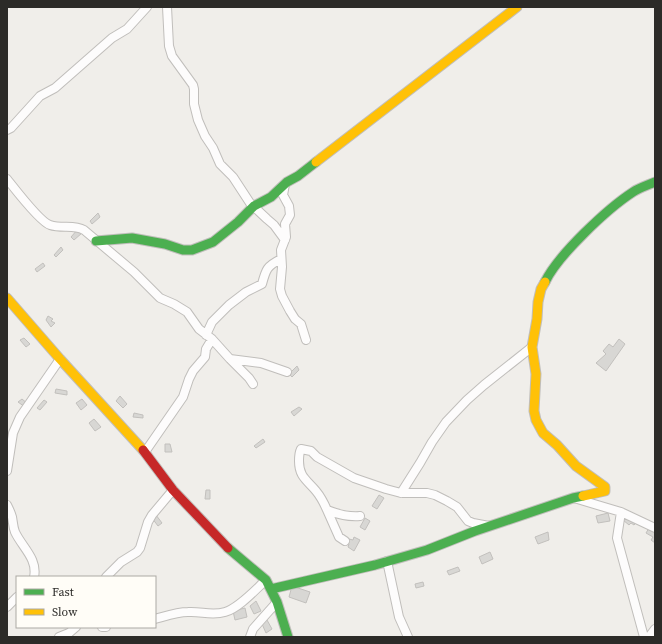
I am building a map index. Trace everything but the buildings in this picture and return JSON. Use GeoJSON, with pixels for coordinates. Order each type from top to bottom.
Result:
{"type":"FeatureCollection","features":[{"type":"Feature","properties":{"kind":"street"},"geometry":{"type":"LineString","coordinates":[[7,130],[11,128],[40,96],[54,88],[112,38],[128,29],[147,7]]}},
{"type":"Feature","properties":{"kind":"street"},"geometry":{"type":"LineString","coordinates":[[167,7],[169,46],[172,56],[193,85],[196,112],[200,127],[213,148],[220,164],[233,177],[244,195],[267,220],[274,225],[285,240]]}},
{"type":"Feature","properties":{"kind":"street"},"geometry":{"type":"LineString","coordinates":[[96,241],[132,238],[165,244],[188,251],[214,242],[254,206],[271,197],[285,184],[298,176],[517,7]]}},
{"type":"Feature","properties":{"kind":"street"},"geometry":{"type":"LineString","coordinates":[[7,179],[39,217],[48,225],[79,228],[134,272],[160,298],[187,312],[199,329],[209,337],[253,384]]}},
{"type":"Feature","properties":{"kind":"street"},"geometry":{"type":"LineString","coordinates":[[271,588],[387,562],[427,550],[490,526],[573,498],[605,491],[605,487],[576,466],[557,445],[546,437],[536,420],[534,411],[536,374],[532,347],[541,289],[564,255],[603,215],[633,192],[655,182]]}},
{"type":"Feature","properties":{"kind":"street"},"geometry":{"type":"LineString","coordinates":[[285,184],[283,195],[289,206],[290,215],[285,224],[286,234],[281,250],[282,267],[280,289],[282,296],[295,319],[301,324],[306,340]]}},
{"type":"Feature","properties":{"kind":"street"},"geometry":{"type":"LineString","coordinates":[[145,452],[183,397],[193,371],[205,357],[212,322],[246,292],[262,284],[267,268],[281,259]]}},
{"type":"Feature","properties":{"kind":"street"},"geometry":{"type":"LineString","coordinates":[[7,298],[60,359],[145,452],[173,490],[225,545],[266,580],[277,602],[288,637]]}},
{"type":"Feature","properties":{"kind":"street"},"geometry":{"type":"LineString","coordinates":[[401,493],[446,422],[484,385],[532,347]]}},
{"type":"Feature","properties":{"kind":"street"},"geometry":{"type":"LineString","coordinates":[[7,470],[13,433],[20,417],[60,359]]}},
{"type":"Feature","properties":{"kind":"street"},"geometry":{"type":"LineString","coordinates":[[230,359],[261,363],[287,372]]}},
{"type":"Feature","properties":{"kind":"street"},"geometry":{"type":"LineString","coordinates":[[345,541],[339,536],[324,502],[301,474],[299,467],[299,454],[301,449],[310,451],[317,457],[354,478],[401,493],[427,493],[435,495],[457,507],[468,521],[490,526]]}},
{"type":"Feature","properties":{"kind":"street"},"geometry":{"type":"LineString","coordinates":[[107,576],[121,562],[138,552],[152,514],[173,490]]}},
{"type":"Feature","properties":{"kind":"street"},"geometry":{"type":"LineString","coordinates":[[573,498],[621,512],[655,528]]}},
{"type":"Feature","properties":{"kind":"street"},"geometry":{"type":"LineString","coordinates":[[7,505],[12,517],[15,531],[33,562],[35,571],[34,576]]}},
{"type":"Feature","properties":{"kind":"street"},"geometry":{"type":"LineString","coordinates":[[327,510],[342,515],[354,517],[360,516]]}},
{"type":"Feature","properties":{"kind":"street"},"geometry":{"type":"LineString","coordinates":[[621,512],[617,538],[644,637]]}},
{"type":"Feature","properties":{"kind":"street"},"geometry":{"type":"LineString","coordinates":[[387,562],[399,617],[408,637]]}},
{"type":"Feature","properties":{"kind":"street"},"geometry":{"type":"LineString","coordinates":[[156,619],[170,614],[189,612],[208,614],[226,612],[237,606],[266,580]]}},
{"type":"Feature","properties":{"kind":"street"},"geometry":{"type":"LineString","coordinates":[[7,607],[16,598]]}},
{"type":"Feature","properties":{"kind":"street"},"geometry":{"type":"LineString","coordinates":[[250,637],[253,629],[277,602]]}},
{"type":"Feature","properties":{"kind":"street"},"geometry":{"type":"LineString","coordinates":[[59,637],[69,633],[75,628]]}},
{"type":"Feature","properties":{"kind":"street"},"geometry":{"type":"LineString","coordinates":[[649,637],[655,629]]}},
{"type":"Feature","properties":{"kind":"traffic: fast"},"geometry":{"type":"LineString","coordinates":[[96,241],[132,238],[165,244],[183,250],[192,250],[213,242],[238,222],[254,206],[271,197],[287,182],[298,176],[316,162]]}},
{"type":"Feature","properties":{"kind":"traffic: fast"},"geometry":{"type":"LineString","coordinates":[[545,282],[551,271],[572,246],[610,209],[633,192],[655,182]]}},
{"type":"Feature","properties":{"kind":"traffic: fast"},"geometry":{"type":"LineString","coordinates":[[271,589],[375,565],[427,550],[475,531],[583,496]]}},
{"type":"Feature","properties":{"kind":"traffic: fast"},"geometry":{"type":"LineString","coordinates":[[228,548],[266,580],[277,602],[288,637]]}},
{"type":"Feature","properties":{"kind":"traffic: slow"},"geometry":{"type":"LineString","coordinates":[[316,162],[517,7]]}},
{"type":"Feature","properties":{"kind":"traffic: slow"},"geometry":{"type":"LineString","coordinates":[[545,282],[541,289],[538,302],[537,319],[532,347],[536,374],[534,411],[536,420],[543,433],[557,445],[576,466],[605,487],[605,491],[583,496]]}},
{"type":"Feature","properties":{"kind":"traffic: slow"},"geometry":{"type":"LineString","coordinates":[[7,298],[143,450]]}},
{"type":"Feature","properties":{"kind":"traffic: jam"},"geometry":{"type":"LineString","coordinates":[[143,450],[173,490],[228,548]]}}]}
